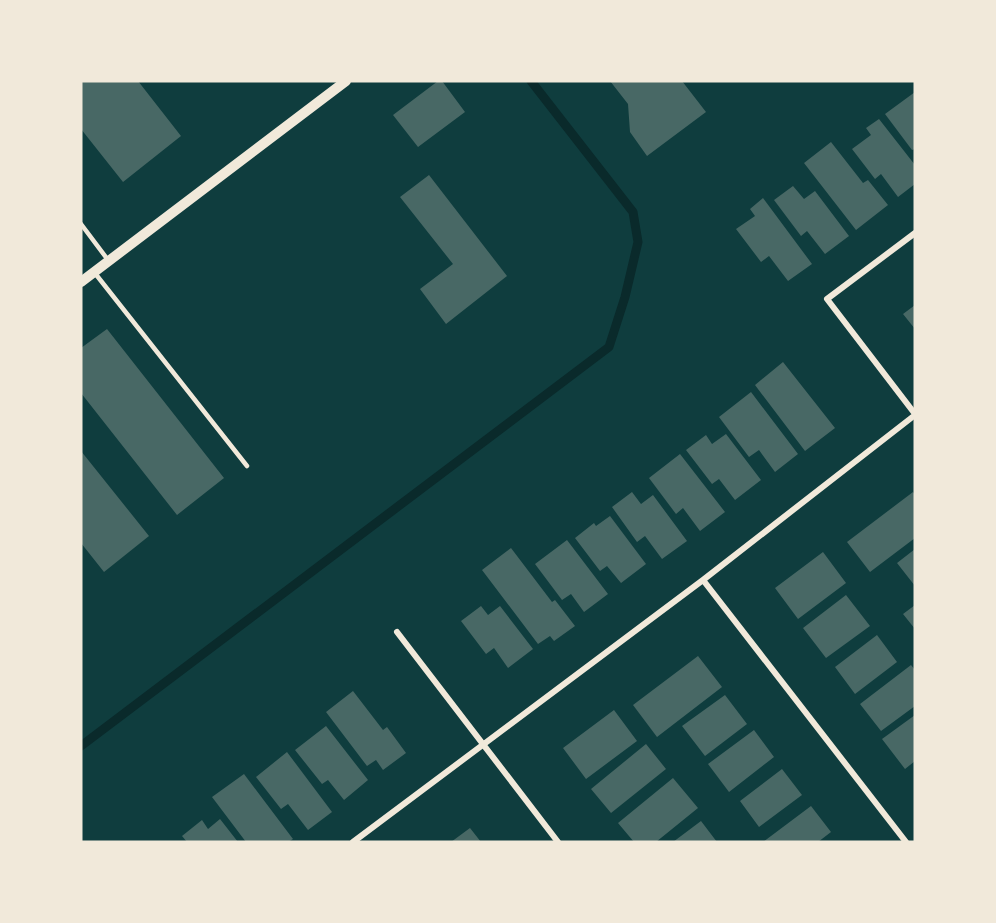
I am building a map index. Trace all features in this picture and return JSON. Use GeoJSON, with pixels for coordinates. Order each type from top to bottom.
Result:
{"type":"FeatureCollection","features":[{"type":"Feature","properties":{"kind":"street"},"geometry":{"type":"LineString","coordinates":[[81,282],[346,81]]}},
{"type":"Feature","properties":{"kind":"street"},"geometry":{"type":"LineString","coordinates":[[353,842],[703,580],[915,415],[827,299],[915,232]]}},
{"type":"Feature","properties":{"kind":"street"},"geometry":{"type":"LineString","coordinates":[[703,580],[906,842]]}},
{"type":"Feature","properties":{"kind":"street"},"geometry":{"type":"LineString","coordinates":[[397,632],[558,842]]}},
{"type":"Feature","properties":{"kind":"lane"},"geometry":{"type":"LineString","coordinates":[[81,224],[109,261]]}},
{"type":"Feature","properties":{"kind":"lane"},"geometry":{"type":"LineString","coordinates":[[94,272],[247,466]]}},
{"type":"Feature","properties":{"kind":"building"},"geometry":{"type":"Polygon","coordinates":[[[81,81],[138,81],[181,136],[123,182],[81,129],[81,81]]]}},
{"type":"Feature","properties":{"kind":"building"},"geometry":{"type":"Polygon","coordinates":[[[438,81],[442,81],[465,112],[418,147],[393,115],[438,81]]]}},
{"type":"Feature","properties":{"kind":"building"},"geometry":{"type":"Polygon","coordinates":[[[610,81],[682,81],[706,112],[647,156],[630,132],[628,104],[610,81]]]}},
{"type":"Feature","properties":{"kind":"building"},"geometry":{"type":"Polygon","coordinates":[[[915,92],[915,149],[912,150],[885,114],[915,92]]]}},
{"type":"Feature","properties":{"kind":"building"},"geometry":{"type":"Polygon","coordinates":[[[879,119],[915,165],[915,184],[898,197],[881,174],[875,179],[852,149],[871,135],[866,128],[879,119]]]}},
{"type":"Feature","properties":{"kind":"building"},"geometry":{"type":"Polygon","coordinates":[[[831,142],[863,183],[868,180],[888,205],[856,230],[804,163],[831,142]]]}},
{"type":"Feature","properties":{"kind":"building"},"geometry":{"type":"Polygon","coordinates":[[[429,175],[507,276],[446,324],[420,289],[453,264],[400,197],[429,175]]]}},
{"type":"Feature","properties":{"kind":"building"},"geometry":{"type":"Polygon","coordinates":[[[793,186],[804,199],[815,191],[849,236],[825,254],[807,231],[801,236],[774,200],[793,186]]]}},
{"type":"Feature","properties":{"kind":"building"},"geometry":{"type":"Polygon","coordinates":[[[763,198],[812,264],[788,281],[769,256],[761,262],[736,229],[755,216],[750,209],[763,198]]]}},
{"type":"Feature","properties":{"kind":"building"},"geometry":{"type":"Polygon","coordinates":[[[915,305],[915,329],[903,314],[915,305]]]}},
{"type":"Feature","properties":{"kind":"building"},"geometry":{"type":"Polygon","coordinates":[[[107,329],[224,478],[177,515],[81,393],[81,348],[107,329]]]}},
{"type":"Feature","properties":{"kind":"building"},"geometry":{"type":"Polygon","coordinates":[[[783,362],[835,428],[805,451],[755,385],[783,362]]]}},
{"type":"Feature","properties":{"kind":"building"},"geometry":{"type":"Polygon","coordinates":[[[751,392],[798,454],[775,472],[759,450],[749,457],[719,417],[751,392]]]}},
{"type":"Feature","properties":{"kind":"building"},"geometry":{"type":"Polygon","coordinates":[[[726,434],[761,480],[735,500],[719,479],[712,484],[686,450],[706,435],[712,444],[726,434]]]}},
{"type":"Feature","properties":{"kind":"building"},"geometry":{"type":"Polygon","coordinates":[[[81,451],[149,536],[104,572],[81,543],[81,451]]]}},
{"type":"Feature","properties":{"kind":"building"},"geometry":{"type":"Polygon","coordinates":[[[680,454],[725,512],[700,531],[683,508],[676,514],[649,478],[680,454]]]}},
{"type":"Feature","properties":{"kind":"building"},"geometry":{"type":"Polygon","coordinates":[[[632,492],[641,504],[653,495],[687,541],[662,559],[645,536],[637,542],[612,507],[632,492]]]}},
{"type":"Feature","properties":{"kind":"building"},"geometry":{"type":"Polygon","coordinates":[[[913,492],[915,495],[915,538],[870,572],[847,542],[913,492]]]}},
{"type":"Feature","properties":{"kind":"building"},"geometry":{"type":"Polygon","coordinates":[[[610,516],[646,564],[621,583],[607,566],[600,571],[575,538],[594,523],[596,526],[610,516]]]}},
{"type":"Feature","properties":{"kind":"building"},"geometry":{"type":"Polygon","coordinates":[[[567,540],[608,594],[584,612],[571,594],[562,600],[535,564],[567,540]]]}},
{"type":"Feature","properties":{"kind":"building"},"geometry":{"type":"Polygon","coordinates":[[[511,548],[552,602],[555,600],[575,626],[554,641],[550,636],[538,644],[482,570],[511,548]]]}},
{"type":"Feature","properties":{"kind":"building"},"geometry":{"type":"Polygon","coordinates":[[[915,549],[915,586],[897,563],[915,549]]]}},
{"type":"Feature","properties":{"kind":"building"},"geometry":{"type":"Polygon","coordinates":[[[823,552],[846,583],[798,619],[775,588],[823,552]]]}},
{"type":"Feature","properties":{"kind":"building"},"geometry":{"type":"Polygon","coordinates":[[[846,595],[870,626],[826,658],[803,628],[846,595]]]}},
{"type":"Feature","properties":{"kind":"building"},"geometry":{"type":"Polygon","coordinates":[[[915,605],[915,629],[903,614],[915,605]]]}},
{"type":"Feature","properties":{"kind":"building"},"geometry":{"type":"Polygon","coordinates":[[[481,606],[488,615],[500,606],[533,649],[508,668],[494,648],[486,654],[461,621],[481,606]]]}},
{"type":"Feature","properties":{"kind":"building"},"geometry":{"type":"Polygon","coordinates":[[[877,635],[897,662],[855,694],[835,667],[877,635]]]}},
{"type":"Feature","properties":{"kind":"building"},"geometry":{"type":"Polygon","coordinates":[[[698,656],[722,687],[657,737],[633,705],[698,656]]]}},
{"type":"Feature","properties":{"kind":"building"},"geometry":{"type":"Polygon","coordinates":[[[911,665],[915,670],[915,706],[881,731],[860,704],[911,665]]]}},
{"type":"Feature","properties":{"kind":"building"},"geometry":{"type":"Polygon","coordinates":[[[353,691],[383,730],[387,727],[406,753],[383,770],[376,760],[367,766],[326,712],[353,691]]]}},
{"type":"Feature","properties":{"kind":"building"},"geometry":{"type":"Polygon","coordinates":[[[725,695],[747,724],[705,756],[682,726],[725,695]]]}},
{"type":"Feature","properties":{"kind":"building"},"geometry":{"type":"Polygon","coordinates":[[[614,710],[637,741],[586,779],[563,748],[614,710]]]}},
{"type":"Feature","properties":{"kind":"building"},"geometry":{"type":"Polygon","coordinates":[[[915,715],[915,761],[905,769],[882,739],[915,715]]]}},
{"type":"Feature","properties":{"kind":"building"},"geometry":{"type":"Polygon","coordinates":[[[326,726],[368,780],[344,800],[328,780],[322,784],[295,750],[326,726]]]}},
{"type":"Feature","properties":{"kind":"building"},"geometry":{"type":"Polygon","coordinates":[[[754,730],[774,757],[729,792],[708,764],[754,730]]]}},
{"type":"Feature","properties":{"kind":"building"},"geometry":{"type":"Polygon","coordinates":[[[646,744],[666,769],[611,813],[591,789],[646,744]]]}},
{"type":"Feature","properties":{"kind":"building"},"geometry":{"type":"Polygon","coordinates":[[[287,752],[332,812],[308,830],[288,804],[281,809],[256,777],[287,752]]]}},
{"type":"Feature","properties":{"kind":"building"},"geometry":{"type":"Polygon","coordinates":[[[782,769],[802,795],[759,827],[740,801],[782,769]]]}},
{"type":"Feature","properties":{"kind":"building"},"geometry":{"type":"Polygon","coordinates":[[[244,774],[293,839],[288,842],[246,842],[212,797],[244,774]]]}},
{"type":"Feature","properties":{"kind":"building"},"geometry":{"type":"Polygon","coordinates":[[[673,778],[698,808],[656,842],[634,842],[618,823],[673,778]]]}},
{"type":"Feature","properties":{"kind":"building"},"geometry":{"type":"Polygon","coordinates":[[[811,806],[831,832],[818,842],[763,842],[811,806]]]}},
{"type":"Feature","properties":{"kind":"building"},"geometry":{"type":"Polygon","coordinates":[[[220,819],[238,842],[187,842],[182,836],[202,820],[208,829],[220,819]]]}},
{"type":"Feature","properties":{"kind":"building"},"geometry":{"type":"Polygon","coordinates":[[[701,821],[717,842],[673,842],[701,821]]]}},
{"type":"Feature","properties":{"kind":"building"},"geometry":{"type":"Polygon","coordinates":[[[470,828],[481,842],[451,842],[470,828]]]}},
{"type":"Feature","properties":{"kind":"waterway"},"geometry":{"type":"LineString","coordinates":[[81,746],[609,347],[625,297],[638,242],[633,212],[531,81]]}}]}
